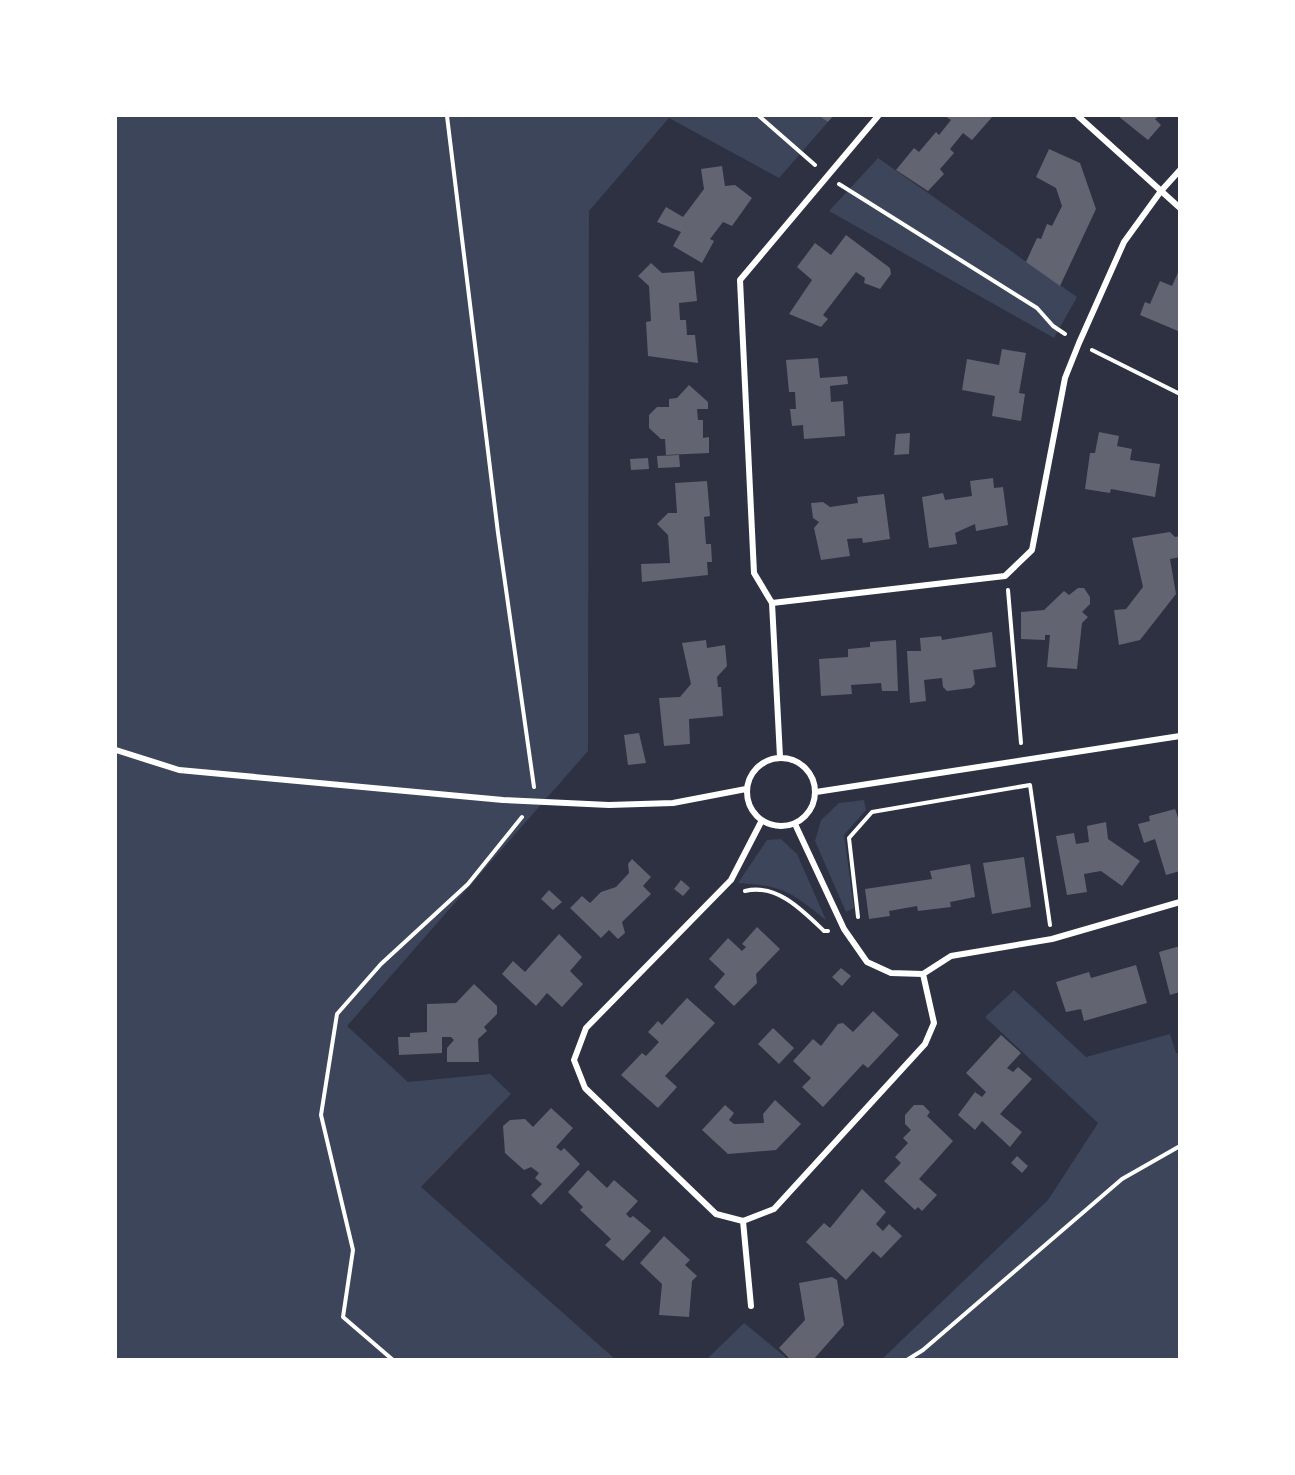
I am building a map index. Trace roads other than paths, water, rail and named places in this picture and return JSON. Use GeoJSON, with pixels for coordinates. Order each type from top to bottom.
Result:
{"type":"FeatureCollection","features":[{"type":"Feature","properties":{"kind":"street"},"geometry":{"type":"LineString","coordinates":[[780,757],[772,603],[754,573],[740,280],[878,116]]}},
{"type":"Feature","properties":{"kind":"street"},"geometry":{"type":"LineString","coordinates":[[1078,116],[1179,208]]}},
{"type":"Feature","properties":{"kind":"street"},"geometry":{"type":"LineString","coordinates":[[772,603],[1005,576],[1032,550],[1065,378],[1124,242],[1161,190],[1179,170]]}},
{"type":"Feature","properties":{"kind":"street"},"geometry":{"type":"LineString","coordinates":[[816,792],[1179,736]]}},
{"type":"Feature","properties":{"kind":"street"},"geometry":{"type":"LineString","coordinates":[[116,750],[179,770],[503,800],[609,805],[673,803],[746,789]]}},
{"type":"Feature","properties":{"kind":"street"},"geometry":{"type":"LineString","coordinates":[[780,757],[798,761],[811,774],[816,792],[813,805],[806,816],[795,824],[782,827],[761,822],[748,804],[746,789],[751,774],[764,762],[780,757]]}},
{"type":"Feature","properties":{"kind":"street"},"geometry":{"type":"LineString","coordinates":[[761,822],[731,880],[586,1028],[574,1060],[585,1088],[716,1214],[743,1221],[774,1209],[924,1044],[934,1023],[923,974]]}},
{"type":"Feature","properties":{"kind":"street"},"geometry":{"type":"LineString","coordinates":[[795,824],[844,929],[867,963],[891,973],[923,974],[951,956],[1052,939],[1179,902]]}},
{"type":"Feature","properties":{"kind":"street"},"geometry":{"type":"LineString","coordinates":[[743,1221],[751,1306]]}}]}
